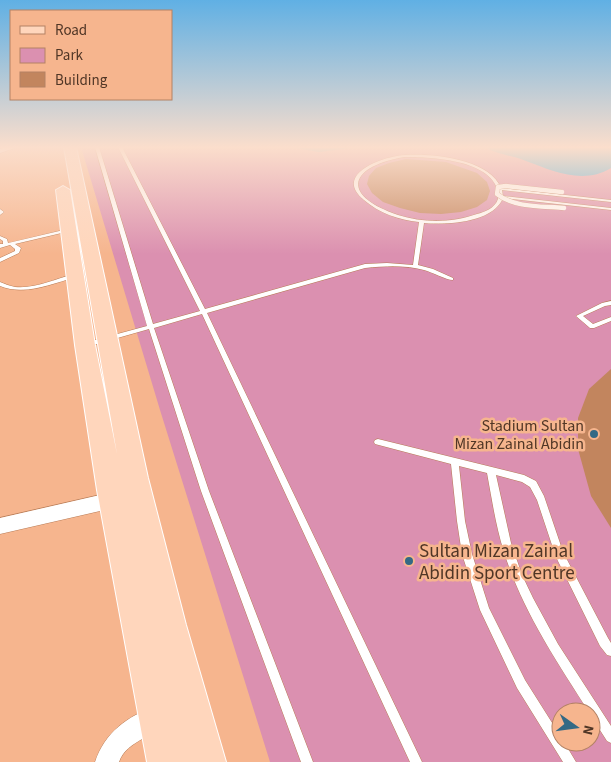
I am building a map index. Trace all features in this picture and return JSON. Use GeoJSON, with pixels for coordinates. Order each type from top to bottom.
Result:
{"type":"FeatureCollection","features":[{"type":"Feature","properties":{"kind":"main road"},"geometry":{"type":"LineString","coordinates":[[66,183],[77,228],[96,343],[113,500],[167,762]]}},
{"type":"Feature","properties":{"kind":"main road"},"geometry":{"type":"LineString","coordinates":[[73,183],[77,228],[75,276],[135,478],[169,625],[206,762]]}},
{"type":"Feature","properties":{"kind":"street"},"geometry":{"type":"LineString","coordinates":[[0,526],[113,500]]}},
{"type":"Feature","properties":{"kind":"street"},"geometry":{"type":"LineString","coordinates":[[107,762],[111,749],[118,741],[157,715]]}},
{"type":"Feature","properties":{"kind":"lane"},"geometry":{"type":"LineString","coordinates":[[108,183],[151,327],[206,491],[307,762]]}},
{"type":"Feature","properties":{"kind":"lane"},"geometry":{"type":"LineString","coordinates":[[138,183],[203,312],[416,762]]}},
{"type":"Feature","properties":{"kind":"lane"},"geometry":{"type":"LineString","coordinates":[[356,183],[357,188],[368,202],[390,214],[422,221],[451,222],[475,218],[497,206],[502,197],[501,189],[496,183]]}},
{"type":"Feature","properties":{"kind":"lane"},"geometry":{"type":"LineString","coordinates":[[609,209],[564,208],[505,200],[497,194],[498,187],[506,186],[562,192],[611,201]]}},
{"type":"Feature","properties":{"kind":"lane"},"geometry":{"type":"LineString","coordinates":[[501,189],[605,200]]}},
{"type":"Feature","properties":{"kind":"lane"},"geometry":{"type":"LineString","coordinates":[[502,197],[609,209]]}},
{"type":"Feature","properties":{"kind":"lane"},"geometry":{"type":"LineString","coordinates":[[415,266],[422,221]]}},
{"type":"Feature","properties":{"kind":"lane"},"geometry":{"type":"LineString","coordinates":[[6,245],[77,228]]}},
{"type":"Feature","properties":{"kind":"lane"},"geometry":{"type":"LineString","coordinates":[[0,237],[5,240],[6,245]]}},
{"type":"Feature","properties":{"kind":"lane"},"geometry":{"type":"LineString","coordinates":[[1,260],[17,252],[38,237]]}},
{"type":"Feature","properties":{"kind":"lane"},"geometry":{"type":"LineString","coordinates":[[6,245],[18,248],[17,252]]}},
{"type":"Feature","properties":{"kind":"lane"},"geometry":{"type":"LineString","coordinates":[[96,343],[365,266],[391,264],[415,266],[439,272],[451,279]]}},
{"type":"Feature","properties":{"kind":"lane"},"geometry":{"type":"LineString","coordinates":[[0,284],[9,289],[19,290],[75,276]]}},
{"type":"Feature","properties":{"kind":"lane"},"geometry":{"type":"LineString","coordinates":[[611,303],[604,304],[579,316],[592,327],[611,319]]}},
{"type":"Feature","properties":{"kind":"lane"},"geometry":{"type":"LineString","coordinates":[[378,442],[524,479],[533,484],[541,499],[559,554],[604,642],[611,651]]}},
{"type":"Feature","properties":{"kind":"lane"},"geometry":{"type":"LineString","coordinates":[[455,462],[460,522],[467,554],[486,610],[521,684],[570,762]]}},
{"type":"Feature","properties":{"kind":"lane"},"geometry":{"type":"LineString","coordinates":[[491,471],[510,553],[530,603],[567,668],[611,737]]}},
{"type":"Feature","properties":{"kind":"green space","name":"Sultan Mizan Zainal Abidin Sport Centre"},"geometry":{"type":"Polygon","coordinates":[[[92,183],[611,183],[611,762],[270,762],[160,410],[92,183]]]}},
{"type":"Feature","properties":{"kind":"building"},"geometry":{"type":"Polygon","coordinates":[[[487,183],[490,191],[487,200],[477,207],[461,212],[441,214],[420,213],[383,202],[372,193],[367,184],[487,183]]]}},
{"type":"Feature","properties":{"kind":"building","name":"Stadium Sultan Mizan Zainal Abidin"},"geometry":{"type":"Polygon","coordinates":[[[611,369],[611,528],[591,496],[578,449],[578,418],[589,389],[611,369]]]}},
{"type":"Feature","properties":{"kind":"place","name":"Stadium Sultan Mizan Zainal Abidin"},"geometry":{"type":"Point","coordinates":[594,434]}},
{"type":"Feature","properties":{"kind":"place","name":"Sultan Mizan Zainal Abidin Sport Centre"},"geometry":{"type":"Point","coordinates":[409,561]}}]}
